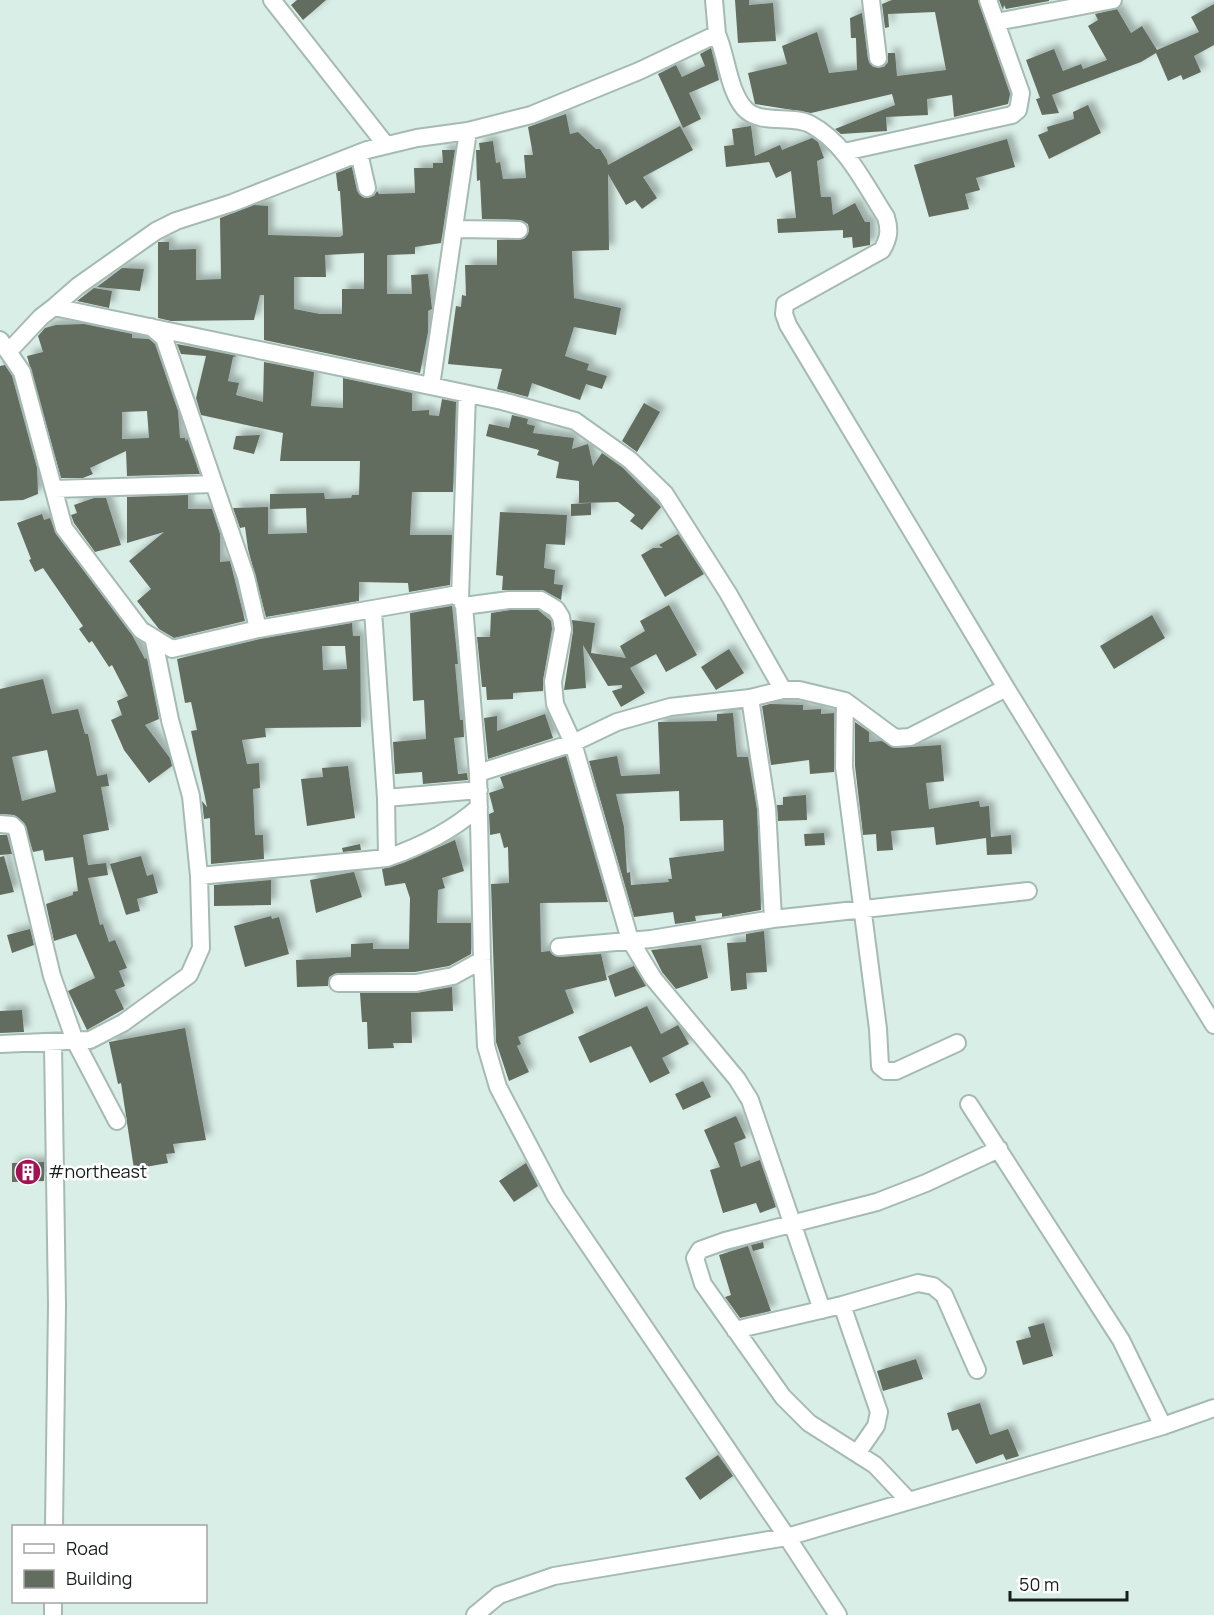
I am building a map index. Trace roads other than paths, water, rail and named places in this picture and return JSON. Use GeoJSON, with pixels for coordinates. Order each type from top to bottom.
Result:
{"type":"FeatureCollection","features":[{"type":"Feature","properties":{"kind":"street"},"geometry":{"type":"LineString","coordinates":[[272,0],[386,145]]}},
{"type":"Feature","properties":{"kind":"street"},"geometry":{"type":"LineString","coordinates":[[714,0],[717,34],[726,53],[735,93],[745,109],[759,117],[809,124],[844,152],[886,217],[889,227],[888,240],[882,250],[785,304],[784,314],[788,325],[1006,688],[1214,1025]]}},
{"type":"Feature","properties":{"kind":"street"},"geometry":{"type":"LineString","coordinates":[[871,0],[878,58]]}},
{"type":"Feature","properties":{"kind":"street"},"geometry":{"type":"LineString","coordinates":[[844,152],[1012,115],[1017,110],[1021,93],[988,0]]}},
{"type":"Feature","properties":{"kind":"street"},"geometry":{"type":"LineString","coordinates":[[996,22],[1113,0]]}},
{"type":"Feature","properties":{"kind":"street"},"geometry":{"type":"LineString","coordinates":[[717,34],[639,71],[531,115],[468,131],[386,145],[359,153],[232,203],[176,221],[156,231],[78,286],[5,345],[22,372],[64,528],[141,630],[154,641],[172,649],[258,629],[373,611],[453,595],[462,602],[541,600],[556,609],[563,629],[553,682],[555,704],[573,743],[630,940],[653,978],[737,1079],[750,1100],[822,1310]]}},
{"type":"Feature","properties":{"kind":"street"},"geometry":{"type":"LineString","coordinates":[[431,386],[468,131]]}},
{"type":"Feature","properties":{"kind":"street"},"geometry":{"type":"LineString","coordinates":[[359,153],[367,188]]}},
{"type":"Feature","properties":{"kind":"street"},"geometry":{"type":"LineString","coordinates":[[454,229],[519,230]]}},
{"type":"Feature","properties":{"kind":"street"},"geometry":{"type":"LineString","coordinates":[[54,307],[431,386],[575,421],[630,460],[665,494],[728,593],[783,690]]}},
{"type":"Feature","properties":{"kind":"street"},"geometry":{"type":"LineString","coordinates":[[151,327],[164,338],[246,577],[258,629]]}},
{"type":"Feature","properties":{"kind":"street"},"geometry":{"type":"LineString","coordinates":[[467,394],[462,602],[478,781],[486,1046],[498,1087],[556,1197],[838,1615]]}},
{"type":"Feature","properties":{"kind":"street"},"geometry":{"type":"LineString","coordinates":[[54,489],[214,484]]}},
{"type":"Feature","properties":{"kind":"street"},"geometry":{"type":"LineString","coordinates":[[373,611],[386,798],[387,858]]}},
{"type":"Feature","properties":{"kind":"street"},"geometry":{"type":"LineString","coordinates":[[0,1044],[53,1044],[90,1040],[123,1023],[189,975],[201,948],[198,876],[190,796],[170,720],[154,641]]}},
{"type":"Feature","properties":{"kind":"street"},"geometry":{"type":"LineString","coordinates":[[386,798],[478,781],[573,743],[617,722],[670,707],[750,698],[783,690],[799,690],[845,701],[895,738],[910,737],[1006,688]]}},
{"type":"Feature","properties":{"kind":"street"},"geometry":{"type":"LineString","coordinates":[[750,698],[767,808],[773,919]]}},
{"type":"Feature","properties":{"kind":"street"},"geometry":{"type":"LineString","coordinates":[[845,701],[844,767],[878,1029],[880,1066],[886,1071],[896,1071],[957,1043]]}},
{"type":"Feature","properties":{"kind":"street"},"geometry":{"type":"LineString","coordinates":[[198,876],[387,858],[408,851],[466,818],[479,807]]}},
{"type":"Feature","properties":{"kind":"street"},"geometry":{"type":"LineString","coordinates":[[0,824],[12,825],[17,830],[52,976],[75,1041],[117,1121]]}},
{"type":"Feature","properties":{"kind":"street"},"geometry":{"type":"LineString","coordinates":[[559,946],[630,940],[773,919],[1029,891]]}},
{"type":"Feature","properties":{"kind":"street"},"geometry":{"type":"LineString","coordinates":[[338,983],[416,983],[453,976],[482,960]]}},
{"type":"Feature","properties":{"kind":"street"},"geometry":{"type":"LineString","coordinates":[[53,1044],[57,1305],[54,1525]]}},
{"type":"Feature","properties":{"kind":"street"},"geometry":{"type":"LineString","coordinates":[[969,1104],[1121,1340],[1163,1426]]}},
{"type":"Feature","properties":{"kind":"street"},"geometry":{"type":"LineString","coordinates":[[908,1500],[875,1465],[858,1452],[808,1423],[783,1397],[702,1284],[695,1258],[700,1250],[725,1241],[877,1202],[926,1184],[999,1149]]}},
{"type":"Feature","properties":{"kind":"street"},"geometry":{"type":"LineString","coordinates":[[735,1330],[842,1305],[918,1283],[933,1286],[944,1295],[977,1370]]}},
{"type":"Feature","properties":{"kind":"street"},"geometry":{"type":"LineString","coordinates":[[842,1305],[879,1412],[876,1426],[858,1452]]}},
{"type":"Feature","properties":{"kind":"street"},"geometry":{"type":"LineString","coordinates":[[475,1615],[499,1595],[554,1576],[787,1537],[1163,1426],[1214,1408]]}},
{"type":"Feature","properties":{"kind":"place","name":"#northeast"},"geometry":{"type":"Point","coordinates":[28,1172]}}]}
